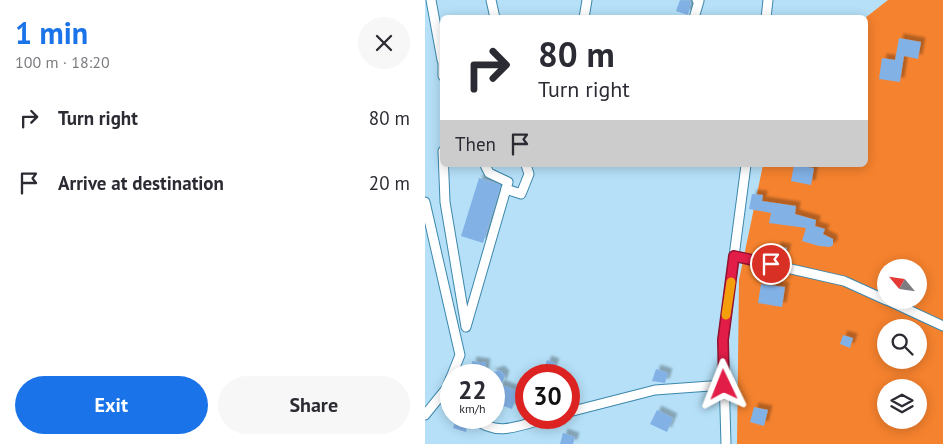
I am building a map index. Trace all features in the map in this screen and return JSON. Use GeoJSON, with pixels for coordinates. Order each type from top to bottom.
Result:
{"type":"FeatureCollection","features":[{"type":"Feature","properties":{"kind":"street"},"geometry":{"type":"LineString","coordinates":[[431,0],[440,49]]}},
{"type":"Feature","properties":{"kind":"street"},"geometry":{"type":"LineString","coordinates":[[491,0],[494,15]]}},
{"type":"Feature","properties":{"kind":"street"},"geometry":{"type":"LineString","coordinates":[[584,15],[587,0]]}},
{"type":"Feature","properties":{"kind":"street"},"geometry":{"type":"LineString","coordinates":[[695,15],[699,1],[697,0]]}},
{"type":"Feature","properties":{"kind":"street"},"geometry":{"type":"LineString","coordinates":[[766,15],[768,0]]}},
{"type":"Feature","properties":{"kind":"street"},"geometry":{"type":"LineString","coordinates":[[444,167],[445,202],[466,327],[508,182],[489,173],[486,167]]}},
{"type":"Feature","properties":{"kind":"street"},"geometry":{"type":"LineString","coordinates":[[506,189],[521,194],[529,174],[527,167]]}},
{"type":"Feature","properties":{"kind":"street"},"geometry":{"type":"LineString","coordinates":[[726,444],[723,340],[746,167]]}},
{"type":"Feature","properties":{"kind":"street"},"geometry":{"type":"LineString","coordinates":[[425,202],[460,355],[457,364]]}},
{"type":"Feature","properties":{"kind":"street"},"geometry":{"type":"LineString","coordinates":[[734,256],[844,281],[877,296]]}},
{"type":"Feature","properties":{"kind":"street"},"geometry":{"type":"LineString","coordinates":[[906,309],[943,326]]}},
{"type":"Feature","properties":{"kind":"street"},"geometry":{"type":"LineString","coordinates":[[580,409],[655,390],[724,385]]}},
{"type":"Feature","properties":{"kind":"street"},"geometry":{"type":"LineString","coordinates":[[425,415],[440,400]]}},
{"type":"Feature","properties":{"kind":"shaded area"},"geometry":{"type":"Polygon","coordinates":[[[888,0],[943,0],[943,444],[737,444],[739,280],[763,167],[868,167],[868,16],[888,0]]]}},
{"type":"Feature","properties":{"kind":"building"},"geometry":{"type":"Polygon","coordinates":[[[680,0],[691,1],[688,15],[676,11],[680,0]]]}},
{"type":"Feature","properties":{"kind":"building"},"geometry":{"type":"Polygon","coordinates":[[[899,38],[921,42],[918,59],[904,56],[900,82],[879,79],[882,58],[895,60],[899,38]]]}},
{"type":"Feature","properties":{"kind":"building"},"geometry":{"type":"Polygon","coordinates":[[[794,167],[814,168],[811,185],[791,181],[794,167]]]}},
{"type":"Feature","properties":{"kind":"building"},"geometry":{"type":"Polygon","coordinates":[[[479,178],[501,185],[483,243],[461,236],[479,178]]]}},
{"type":"Feature","properties":{"kind":"building"},"geometry":{"type":"Polygon","coordinates":[[[752,194],[763,195],[762,201],[796,206],[795,214],[816,220],[815,226],[825,229],[823,234],[833,239],[833,245],[830,247],[819,246],[802,241],[806,228],[769,223],[771,213],[749,209],[752,194]]]}},
{"type":"Feature","properties":{"kind":"building"},"geometry":{"type":"Polygon","coordinates":[[[776,246],[787,248],[785,256],[775,255],[776,246]]]}},
{"type":"Feature","properties":{"kind":"building"},"geometry":{"type":"Polygon","coordinates":[[[761,284],[785,287],[782,307],[758,303],[761,284]]]}},
{"type":"Feature","properties":{"kind":"building"},"geometry":{"type":"Polygon","coordinates":[[[843,335],[853,338],[850,348],[840,344],[843,335]]]}},
{"type":"Feature","properties":{"kind":"building"},"geometry":{"type":"Polygon","coordinates":[[[547,360],[555,363],[555,364],[545,364],[547,360]]]}},
{"type":"Feature","properties":{"kind":"building"},"geometry":{"type":"Polygon","coordinates":[[[472,361],[486,363],[486,364],[472,364],[472,361]]]}},
{"type":"Feature","properties":{"kind":"building"},"geometry":{"type":"Polygon","coordinates":[[[656,369],[668,373],[665,383],[652,381],[656,369]]]}},
{"type":"Feature","properties":{"kind":"building"},"geometry":{"type":"Polygon","coordinates":[[[505,386],[515,390],[515,400],[512,409],[505,407],[505,386]]]}},
{"type":"Feature","properties":{"kind":"building"},"geometry":{"type":"Polygon","coordinates":[[[754,407],[768,410],[764,426],[750,422],[754,407]]]}},
{"type":"Feature","properties":{"kind":"building"},"geometry":{"type":"Polygon","coordinates":[[[657,410],[673,418],[667,432],[650,424],[657,410]]]}},
{"type":"Feature","properties":{"kind":"building"},"geometry":{"type":"Polygon","coordinates":[[[563,433],[575,437],[573,444],[560,444],[563,433]]]}},
{"type":"Feature","properties":{"kind":"slow traffic"},"geometry":{"type":"LineString","coordinates":[[726,315],[731,282]]}},
{"type":"Feature","properties":{"kind":"route"},"geometry":{"type":"LineString","coordinates":[[724,385],[723,340],[734,256],[771,264]]}}]}
